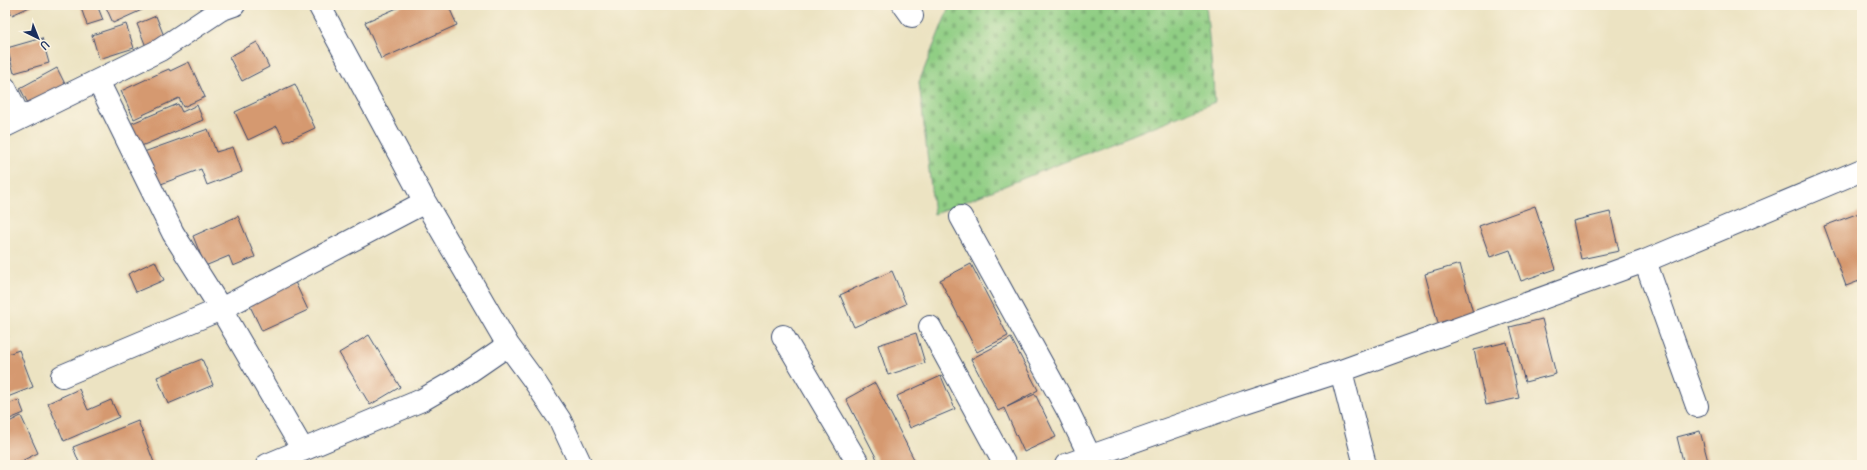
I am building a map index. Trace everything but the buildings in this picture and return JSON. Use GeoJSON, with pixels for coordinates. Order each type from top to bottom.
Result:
{"type":"FeatureCollection","features":[{"type":"Feature","properties":{"kind":"street"},"geometry":{"type":"LineString","coordinates":[[319,5],[425,202],[508,345],[534,379],[560,420],[581,465]]}},
{"type":"Feature","properties":{"kind":"street"},"geometry":{"type":"LineString","coordinates":[[5,88],[12,122],[160,50],[224,7]]}},
{"type":"Feature","properties":{"kind":"street"},"geometry":{"type":"LineString","coordinates":[[98,81],[173,233],[221,309],[304,450]]}},
{"type":"Feature","properties":{"kind":"street"},"geometry":{"type":"LineString","coordinates":[[1066,465],[1092,461],[1245,402],[1341,371],[1645,261],[1862,170]]}},
{"type":"Feature","properties":{"kind":"street"},"geometry":{"type":"LineString","coordinates":[[62,376],[221,309],[425,202]]}},
{"type":"Feature","properties":{"kind":"street"},"geometry":{"type":"LineString","coordinates":[[961,217],[1068,411],[1092,461]]}},
{"type":"Feature","properties":{"kind":"street"},"geometry":{"type":"LineString","coordinates":[[1645,261],[1697,406]]}},
{"type":"Feature","properties":{"kind":"street"},"geometry":{"type":"LineString","coordinates":[[930,327],[1005,465]]}},
{"type":"Feature","properties":{"kind":"street"},"geometry":{"type":"LineString","coordinates":[[783,336],[859,465]]}},
{"type":"Feature","properties":{"kind":"street"},"geometry":{"type":"LineString","coordinates":[[267,465],[422,400],[460,378],[508,345]]}},
{"type":"Feature","properties":{"kind":"street"},"geometry":{"type":"LineString","coordinates":[[1341,371],[1365,465]]}},
{"type":"Feature","properties":{"kind":"green space"},"geometry":{"type":"Polygon","coordinates":[[[950,5],[1206,5],[1215,102],[934,214],[919,82],[950,5]]]}}]}
